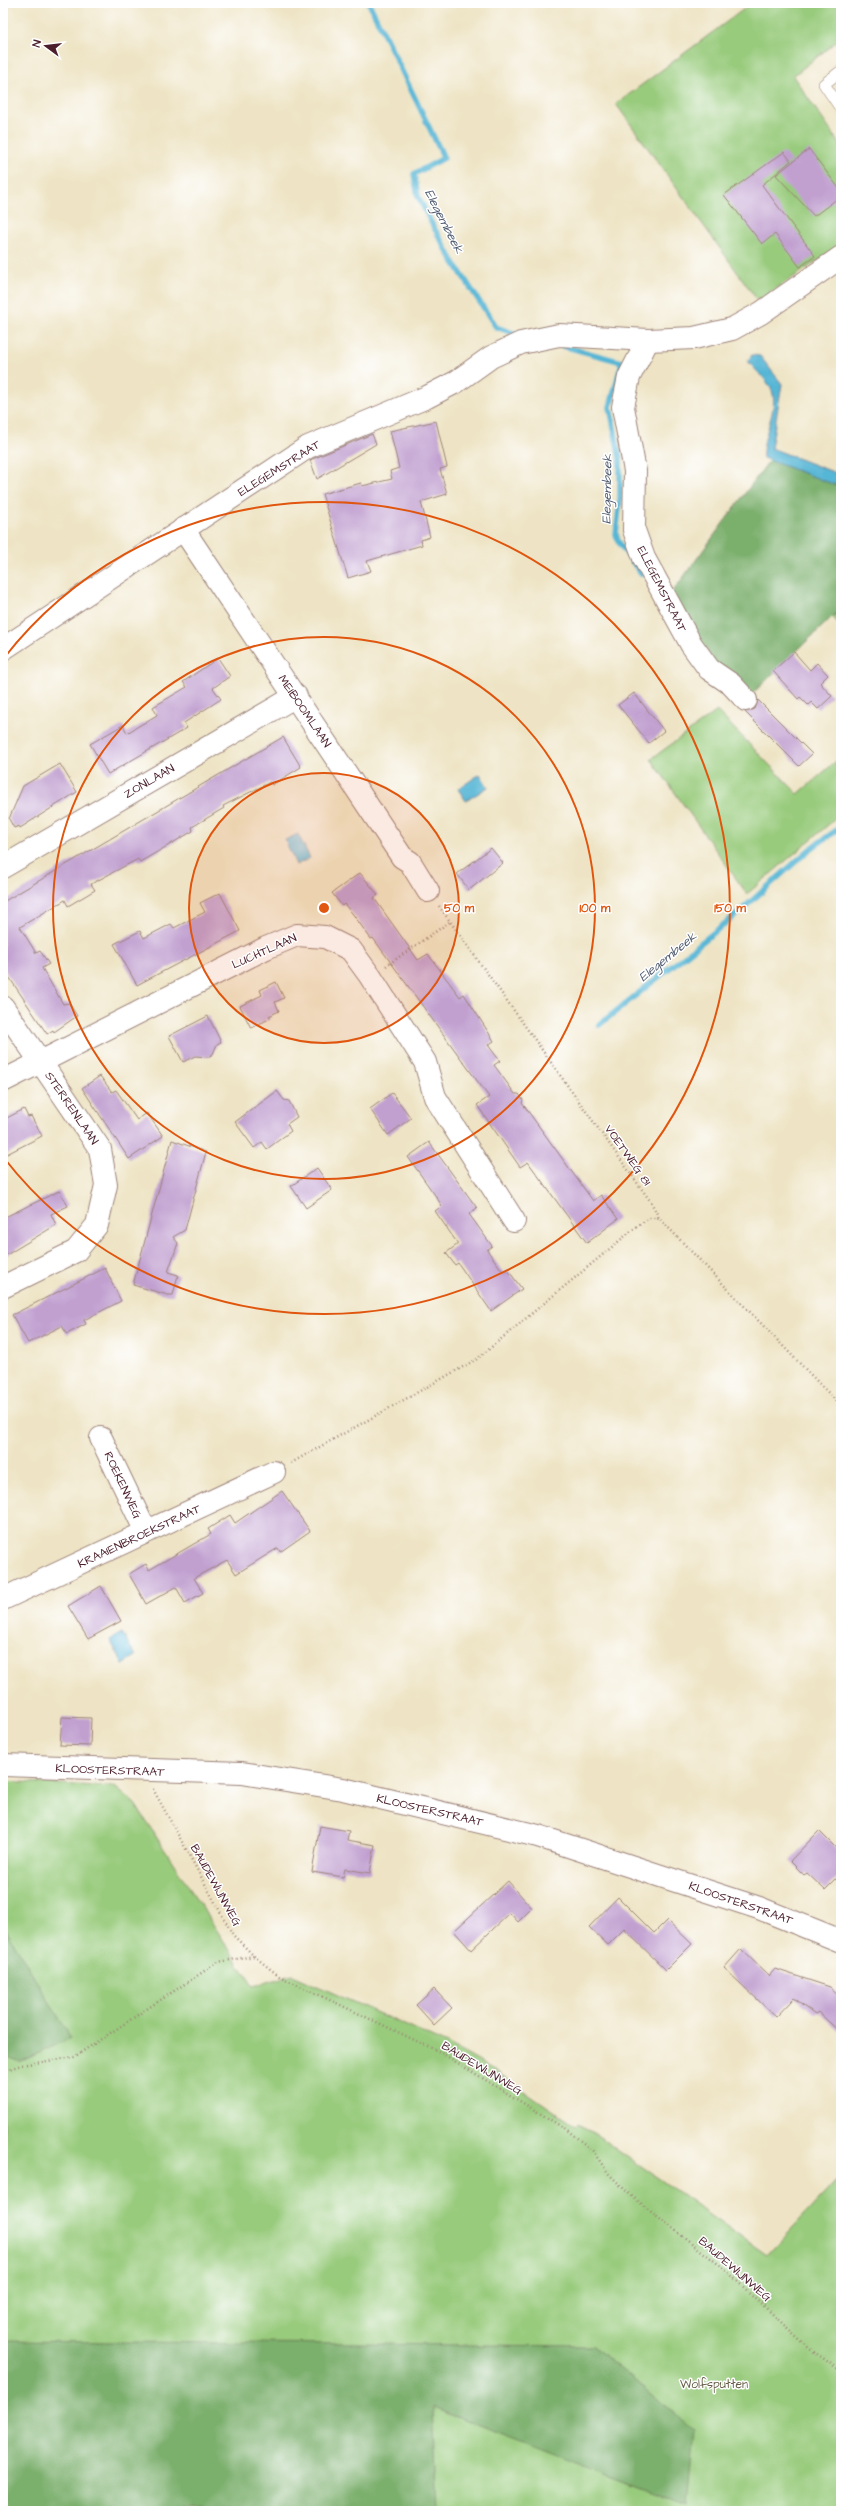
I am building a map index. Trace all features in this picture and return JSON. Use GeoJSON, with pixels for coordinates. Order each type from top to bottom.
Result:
{"type":"FeatureCollection","features":[{"type":"Feature","properties":{"kind":"street","name":"ELEGEMSTRAAT"},"geometry":{"type":"LineString","coordinates":[[3,649],[308,447],[427,397],[456,382],[491,357],[521,343],[558,335],[648,340],[694,338],[732,329],[761,313],[841,257]]}},
{"type":"Feature","properties":{"kind":"street","name":"ELEGEMSTRAAT"},"geometry":{"type":"LineString","coordinates":[[648,340],[629,377],[623,406],[635,471],[634,530],[644,558],[691,644],[710,669],[731,684],[746,700]]}},
{"type":"Feature","properties":{"kind":"street","name":"MEIBOOMLAAN"},"geometry":{"type":"LineString","coordinates":[[183,529],[296,696],[402,857],[410,862],[428,891]]}},
{"type":"Feature","properties":{"kind":"street","name":"ZONLAAN"},"geometry":{"type":"LineString","coordinates":[[3,867],[296,696]]}},
{"type":"Feature","properties":{"kind":"street","name":"LUCHTLAAN"},"geometry":{"type":"LineString","coordinates":[[3,1081],[266,948],[297,935],[325,937],[351,950],[370,976],[425,1062],[435,1097],[514,1221]]}},
{"type":"Feature","properties":{"kind":"street","name":"STERRENLAAN"},"geometry":{"type":"LineString","coordinates":[[3,1007],[100,1149],[106,1185],[97,1225],[76,1251],[3,1288]]}},
{"type":"Feature","properties":{"kind":"street","name":"ROEKENWEG"},"geometry":{"type":"LineString","coordinates":[[101,1438],[146,1532]]}},
{"type":"Feature","properties":{"kind":"street","name":"KRAAIENBROEKSTRAAT"},"geometry":{"type":"LineString","coordinates":[[3,1599],[274,1472]]}},
{"type":"Feature","properties":{"kind":"street","name":"KLOOSTERSTRAAT"},"geometry":{"type":"LineString","coordinates":[[3,1764],[143,1771],[242,1773],[343,1789],[538,1836],[760,1908],[841,1940]]}},
{"type":"Feature","properties":{"kind":"lane"},"geometry":{"type":"LineString","coordinates":[[841,71],[824,84],[841,109]]}},
{"type":"Feature","properties":{"kind":"path","name":"VOETWEG 81"},"geometry":{"type":"LineString","coordinates":[[428,891],[451,921],[651,1202],[659,1218],[841,1406]]}},
{"type":"Feature","properties":{"kind":"path"},"geometry":{"type":"LineString","coordinates":[[370,976],[451,921]]}},
{"type":"Feature","properties":{"kind":"path"},"geometry":{"type":"LineString","coordinates":[[274,1472],[477,1359],[636,1226],[649,1218],[659,1218]]}},
{"type":"Feature","properties":{"kind":"path","name":"BAUDEWIJNWEG"},"geometry":{"type":"LineString","coordinates":[[143,1771],[221,1916],[233,1935],[254,1956],[279,1976],[440,2052],[567,2130],[592,2150],[609,2174],[628,2193],[722,2267],[810,2349],[841,2371]]}},
{"type":"Feature","properties":{"kind":"path"},"geometry":{"type":"LineString","coordinates":[[3,2071],[20,2065],[74,2057],[218,1962],[254,1956]]}},
{"type":"Feature","properties":{"kind":"green space"},"geometry":{"type":"Polygon","coordinates":[[[752,3],[841,3],[841,38],[793,76],[841,146],[841,245],[758,301],[616,104],[752,3]]]}},
{"type":"Feature","properties":{"kind":"green space"},"geometry":{"type":"Polygon","coordinates":[[[771,458],[841,481],[841,611],[832,617],[752,694],[715,663],[671,594],[771,458]]]}},
{"type":"Feature","properties":{"kind":"green space"},"geometry":{"type":"Polygon","coordinates":[[[841,611],[841,626],[832,617],[841,611]]]}},
{"type":"Feature","properties":{"kind":"green space"},"geometry":{"type":"Polygon","coordinates":[[[717,711],[798,794],[841,757],[841,814],[747,894],[651,759],[717,711]]]}},
{"type":"Feature","properties":{"kind":"green space","name":"Wolfsputten"},"geometry":{"type":"Polygon","coordinates":[[[3,1781],[115,1787],[135,1804],[253,1986],[293,1975],[449,2045],[494,2070],[576,2126],[578,2124],[603,2139],[767,2255],[841,2176],[841,2511],[3,2511],[3,1781]]]}},
{"type":"Feature","properties":{"kind":"green space"},"geometry":{"type":"Polygon","coordinates":[[[3,1925],[71,2038],[20,2062],[3,2054],[3,1925]]]}},
{"type":"Feature","properties":{"kind":"green space"},"geometry":{"type":"Polygon","coordinates":[[[3,2341],[593,2346],[694,2430],[687,2506],[433,2408],[438,2511],[3,2511],[3,2341]]]}},
{"type":"Feature","properties":{"kind":"water"},"geometry":{"type":"Polygon","coordinates":[[[752,355],[760,356],[782,384],[771,448],[841,475],[841,487],[763,458],[763,450],[772,415],[774,398],[770,386],[748,361],[752,355]]]}},
{"type":"Feature","properties":{"kind":"water"},"geometry":{"type":"Polygon","coordinates":[[[480,774],[488,787],[466,801],[458,789],[480,774]]]}},
{"type":"Feature","properties":{"kind":"water"},"geometry":{"type":"Polygon","coordinates":[[[298,834],[310,858],[296,865],[285,840],[298,834]]]}},
{"type":"Feature","properties":{"kind":"water"},"geometry":{"type":"Polygon","coordinates":[[[122,1633],[136,1656],[123,1664],[110,1640],[122,1633]]]}},
{"type":"Feature","properties":{"kind":"building"},"geometry":{"type":"Polygon","coordinates":[[[809,149],[841,191],[841,196],[814,216],[776,175],[809,149]]]}},
{"type":"Feature","properties":{"kind":"building"},"geometry":{"type":"Polygon","coordinates":[[[784,152],[791,161],[762,185],[815,256],[800,267],[775,234],[762,244],[724,195],[784,152]]]}},
{"type":"Feature","properties":{"kind":"building"},"geometry":{"type":"Polygon","coordinates":[[[436,421],[447,467],[440,469],[447,494],[421,502],[430,537],[421,540],[422,545],[367,561],[371,571],[348,578],[322,494],[361,483],[362,486],[392,479],[390,471],[399,468],[390,431],[436,421]]]}},
{"type":"Feature","properties":{"kind":"building"},"geometry":{"type":"Polygon","coordinates":[[[372,434],[376,444],[317,479],[310,460],[372,434]]]}},
{"type":"Feature","properties":{"kind":"building"},"geometry":{"type":"Polygon","coordinates":[[[794,652],[810,670],[817,663],[828,675],[820,683],[832,696],[818,709],[811,702],[808,705],[800,697],[798,699],[773,671],[794,652]]]}},
{"type":"Feature","properties":{"kind":"building"},"geometry":{"type":"Polygon","coordinates":[[[218,658],[230,676],[213,688],[221,699],[184,723],[187,728],[108,774],[90,744],[123,725],[127,733],[157,715],[153,707],[187,687],[183,682],[218,658]]]}},
{"type":"Feature","properties":{"kind":"building"},"geometry":{"type":"Polygon","coordinates":[[[634,693],[664,731],[649,743],[618,705],[634,693]]]}},
{"type":"Feature","properties":{"kind":"building"},"geometry":{"type":"Polygon","coordinates":[[[758,700],[812,754],[799,766],[745,712],[755,709],[758,700]]]}},
{"type":"Feature","properties":{"kind":"building"},"geometry":{"type":"Polygon","coordinates":[[[283,737],[301,767],[272,785],[270,782],[223,806],[224,808],[192,827],[193,831],[140,862],[138,859],[91,884],[95,890],[68,906],[65,900],[20,927],[36,953],[40,951],[49,964],[42,968],[63,1004],[69,1003],[77,1016],[54,1032],[53,1030],[47,1034],[3,968],[3,902],[283,737]]]}},
{"type":"Feature","properties":{"kind":"building"},"geometry":{"type":"Polygon","coordinates":[[[60,764],[77,792],[20,828],[19,826],[14,828],[9,819],[23,786],[60,764]]]}},
{"type":"Feature","properties":{"kind":"building"},"geometry":{"type":"Polygon","coordinates":[[[491,848],[503,863],[469,890],[457,874],[491,848]]]}},
{"type":"Feature","properties":{"kind":"building"},"geometry":{"type":"Polygon","coordinates":[[[360,873],[378,895],[374,898],[418,960],[428,954],[460,997],[464,994],[494,1041],[488,1045],[500,1061],[494,1065],[515,1094],[519,1094],[523,1100],[522,1103],[593,1201],[601,1195],[618,1219],[587,1243],[528,1162],[520,1167],[477,1105],[489,1097],[373,938],[371,939],[352,913],[344,904],[342,906],[332,893],[360,873]]]}},
{"type":"Feature","properties":{"kind":"building"},"geometry":{"type":"Polygon","coordinates":[[[220,893],[240,931],[137,985],[114,944],[140,931],[144,938],[171,924],[174,928],[205,912],[200,903],[220,893]]]}},
{"type":"Feature","properties":{"kind":"building"},"geometry":{"type":"Polygon","coordinates":[[[276,982],[284,998],[275,1002],[279,1011],[269,1016],[271,1018],[251,1028],[240,1006],[262,995],[260,990],[276,982]]]}},
{"type":"Feature","properties":{"kind":"building"},"geometry":{"type":"Polygon","coordinates":[[[208,1016],[221,1042],[217,1044],[213,1054],[208,1057],[195,1056],[183,1062],[169,1036],[208,1016]]]}},
{"type":"Feature","properties":{"kind":"building"},"geometry":{"type":"Polygon","coordinates":[[[100,1076],[112,1092],[116,1090],[137,1120],[147,1113],[163,1136],[129,1159],[82,1088],[100,1076]]]}},
{"type":"Feature","properties":{"kind":"building"},"geometry":{"type":"Polygon","coordinates":[[[277,1091],[284,1100],[289,1101],[297,1117],[287,1124],[291,1131],[267,1149],[262,1142],[254,1148],[235,1122],[277,1091]]]}},
{"type":"Feature","properties":{"kind":"building"},"geometry":{"type":"Polygon","coordinates":[[[392,1093],[411,1118],[388,1135],[370,1109],[392,1093]]]}},
{"type":"Feature","properties":{"kind":"building"},"geometry":{"type":"Polygon","coordinates":[[[24,1109],[28,1117],[31,1116],[42,1136],[3,1156],[3,1120],[24,1109]]]}},
{"type":"Feature","properties":{"kind":"building"},"geometry":{"type":"Polygon","coordinates":[[[172,1140],[206,1152],[185,1230],[173,1237],[178,1243],[168,1272],[178,1275],[173,1295],[168,1295],[133,1285],[172,1140]]]}},
{"type":"Feature","properties":{"kind":"building"},"geometry":{"type":"Polygon","coordinates":[[[429,1142],[477,1208],[469,1214],[492,1246],[487,1250],[504,1273],[508,1270],[522,1289],[491,1311],[458,1263],[455,1265],[446,1253],[458,1244],[435,1211],[442,1206],[408,1157],[429,1142]]]}},
{"type":"Feature","properties":{"kind":"building"},"geometry":{"type":"Polygon","coordinates":[[[317,1168],[332,1190],[306,1208],[291,1186],[317,1168]]]}},
{"type":"Feature","properties":{"kind":"building"},"geometry":{"type":"Polygon","coordinates":[[[59,1191],[68,1206],[51,1214],[56,1225],[3,1257],[3,1218],[59,1191]]]}},
{"type":"Feature","properties":{"kind":"building"},"geometry":{"type":"Polygon","coordinates":[[[105,1268],[121,1301],[84,1320],[86,1324],[67,1334],[62,1326],[28,1343],[12,1315],[105,1268]]]}},
{"type":"Feature","properties":{"kind":"building"},"geometry":{"type":"Polygon","coordinates":[[[282,1491],[310,1531],[280,1552],[278,1548],[236,1574],[227,1560],[194,1578],[203,1593],[185,1603],[176,1587],[146,1604],[129,1574],[146,1564],[149,1570],[211,1534],[208,1529],[230,1515],[235,1523],[282,1491]]]}},
{"type":"Feature","properties":{"kind":"building"},"geometry":{"type":"Polygon","coordinates":[[[101,1586],[121,1621],[88,1639],[68,1606],[101,1586]]]}},
{"type":"Feature","properties":{"kind":"building"},"geometry":{"type":"Polygon","coordinates":[[[62,1717],[91,1718],[90,1746],[60,1745],[62,1717]]]}},
{"type":"Feature","properties":{"kind":"building"},"geometry":{"type":"Polygon","coordinates":[[[320,1826],[349,1831],[347,1840],[375,1845],[370,1873],[345,1869],[343,1877],[312,1872],[320,1826]]]}},
{"type":"Feature","properties":{"kind":"building"},"geometry":{"type":"Polygon","coordinates":[[[819,1831],[841,1853],[841,1874],[825,1890],[807,1873],[804,1875],[790,1861],[819,1831]]]}},
{"type":"Feature","properties":{"kind":"building"},"geometry":{"type":"Polygon","coordinates":[[[508,1881],[532,1908],[518,1922],[510,1913],[471,1950],[454,1931],[508,1881]]]}},
{"type":"Feature","properties":{"kind":"building"},"geometry":{"type":"Polygon","coordinates":[[[618,1897],[654,1933],[667,1920],[692,1944],[666,1970],[624,1929],[608,1945],[589,1927],[618,1897]]]}},
{"type":"Feature","properties":{"kind":"building"},"geometry":{"type":"Polygon","coordinates":[[[741,1949],[769,1976],[775,1969],[830,1987],[841,1997],[841,2033],[818,2012],[815,2014],[794,1998],[776,2017],[724,1968],[741,1949]]]}},
{"type":"Feature","properties":{"kind":"building"},"geometry":{"type":"Polygon","coordinates":[[[434,1989],[452,2008],[434,2025],[416,2005],[434,1989]]]}},
{"type":"Feature","properties":{"kind":"waterway","name":"Elegembeek"},"geometry":{"type":"LineString","coordinates":[[369,3],[444,158],[414,174],[418,196],[453,261],[496,327],[519,335]]}},
{"type":"Feature","properties":{"kind":"waterway","name":"Elegembeek"},"geometry":{"type":"LineString","coordinates":[[563,346],[622,362],[610,407],[620,459],[620,499],[616,534],[618,541],[641,574]]}},
{"type":"Feature","properties":{"kind":"waterway","name":"Elegembeek"},"geometry":{"type":"LineString","coordinates":[[599,1025],[738,913],[809,850],[841,827]]}}]}
